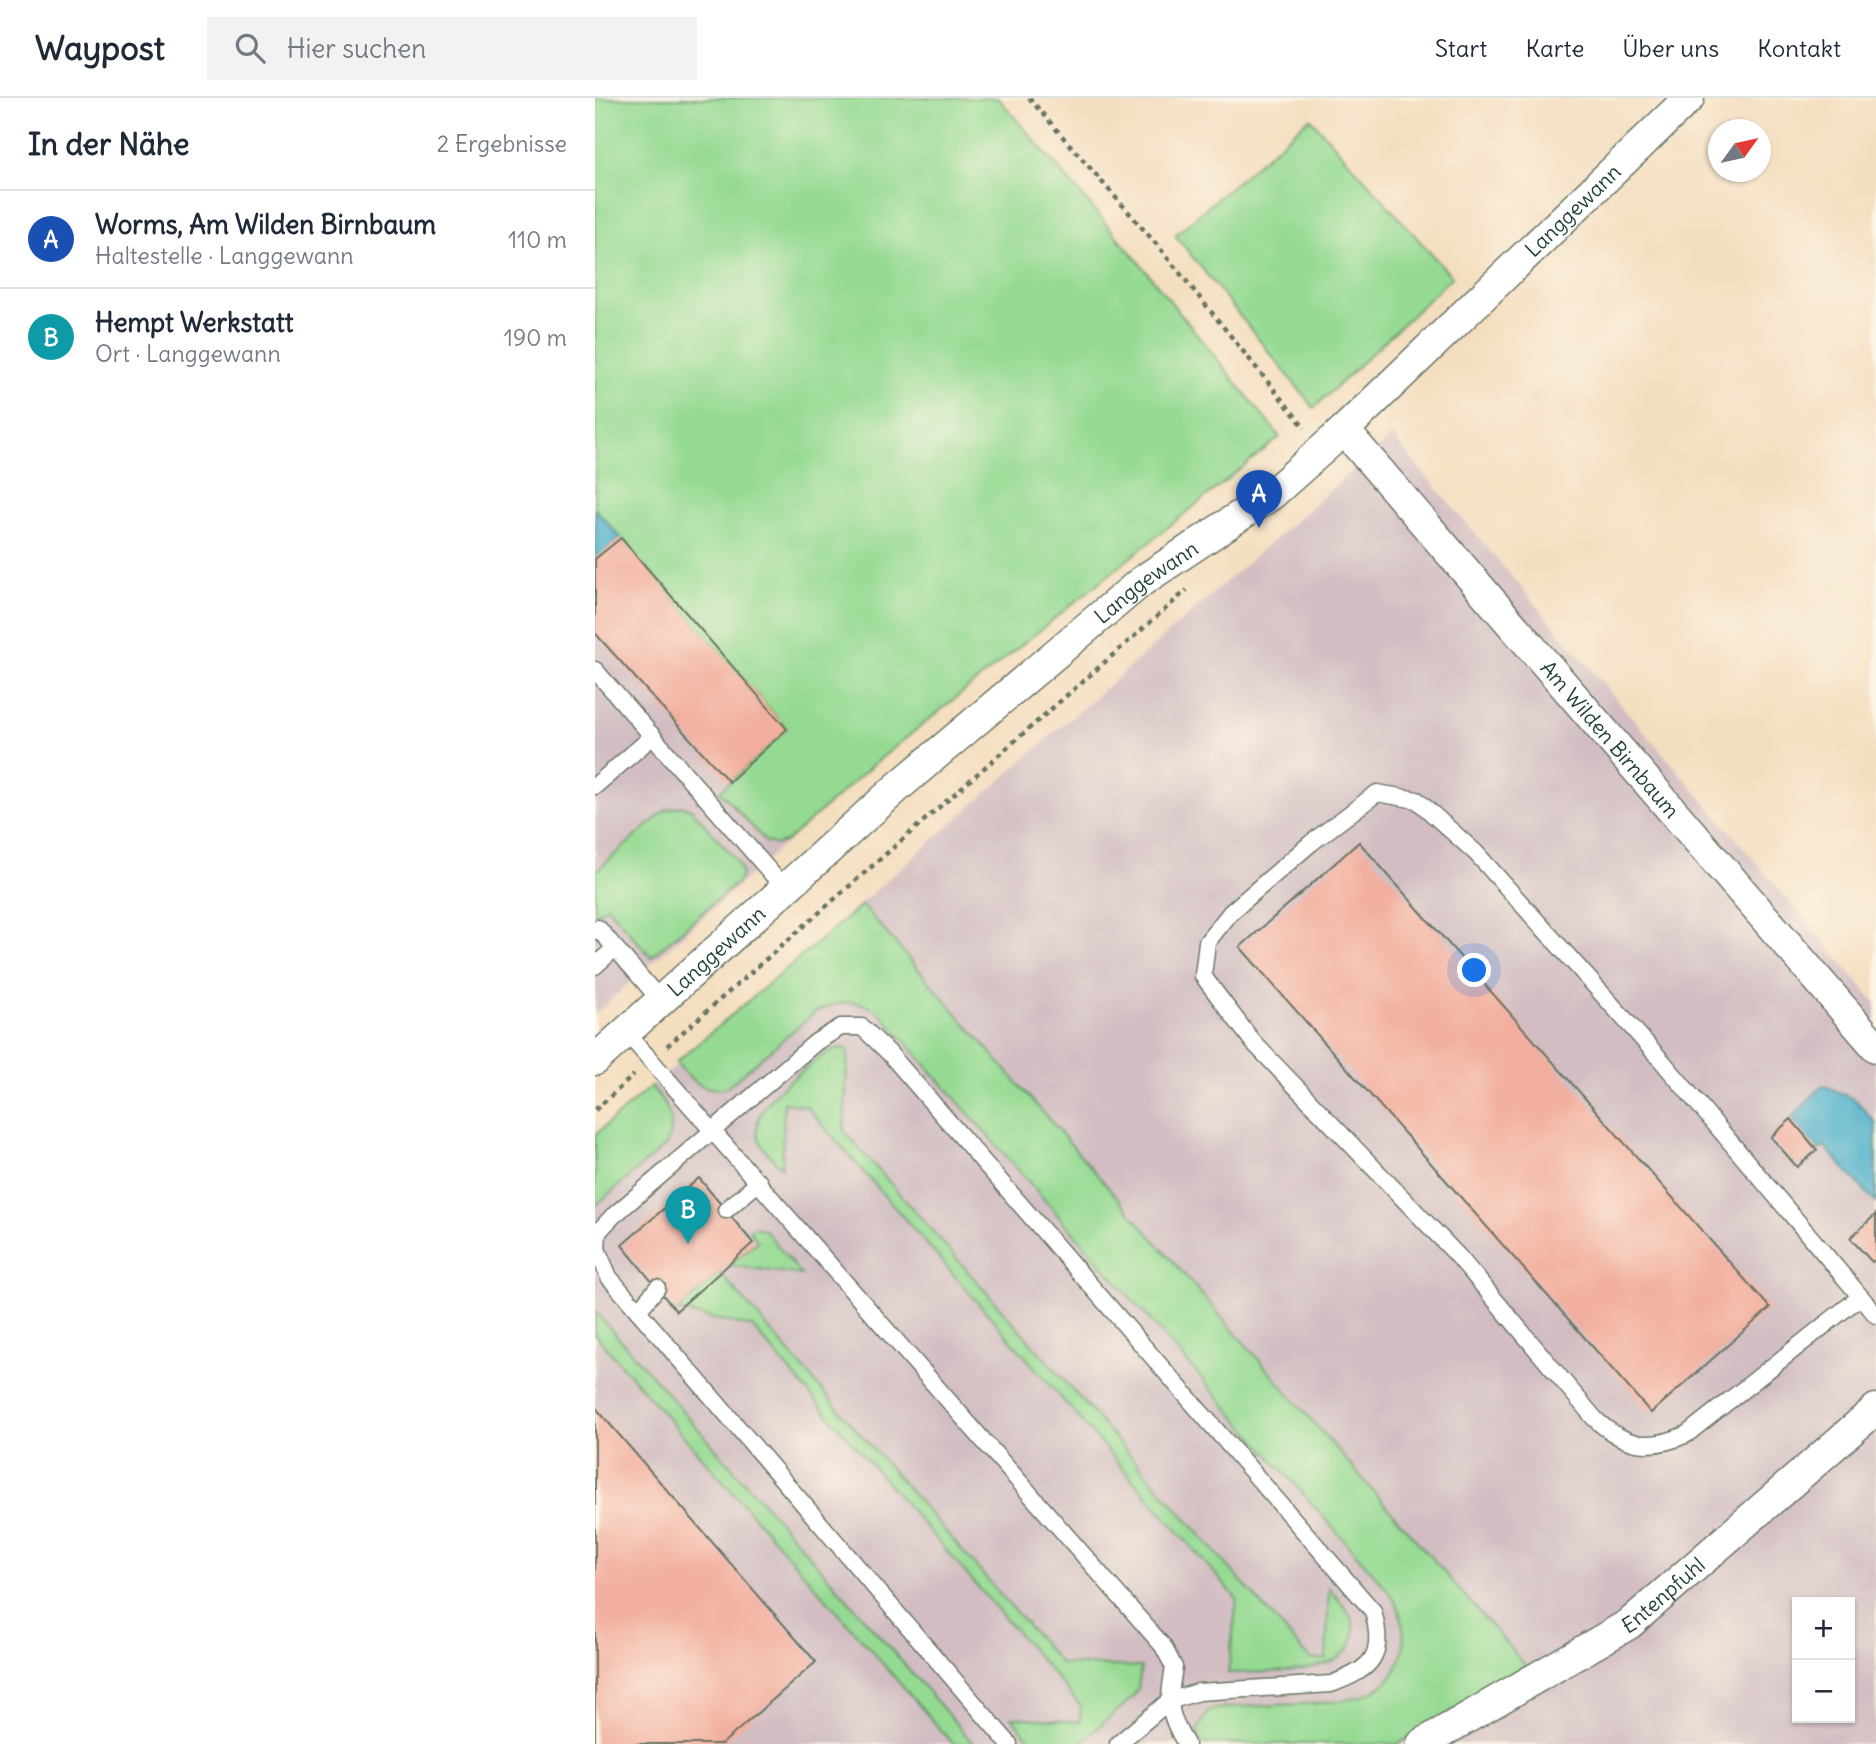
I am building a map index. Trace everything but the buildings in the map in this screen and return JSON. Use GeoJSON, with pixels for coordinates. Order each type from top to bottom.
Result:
{"type":"FeatureCollection","features":[{"type":"Feature","properties":{"kind":"street","name":"Langgewann"},"geometry":{"type":"LineString","coordinates":[[595,1060],[900,785],[1142,581],[1271,495],[1333,440],[1689,98]]}},
{"type":"Feature","properties":{"kind":"street","name":"Am Wilden Birnbaum"},"geometry":{"type":"LineString","coordinates":[[1333,440],[1876,1047]]}},
{"type":"Feature","properties":{"kind":"street","name":"Entenpfuhl"},"geometry":{"type":"LineString","coordinates":[[1422,1744],[1629,1624],[1876,1409]]}},
{"type":"Feature","properties":{"kind":"lane"},"geometry":{"type":"LineString","coordinates":[[595,670],[785,889]]}},
{"type":"Feature","properties":{"kind":"lane"},"geometry":{"type":"LineString","coordinates":[[595,786],[653,736]]}},
{"type":"Feature","properties":{"kind":"lane"},"geometry":{"type":"LineString","coordinates":[[1860,1297],[1687,1434],[1663,1445],[1615,1438],[1595,1419],[1458,1256],[1253,1042],[1203,976],[1207,942],[1231,912],[1311,843],[1377,793],[1417,800],[1476,853],[1653,1051],[1876,1315]]}},
{"type":"Feature","properties":{"kind":"lane"},"geometry":{"type":"LineString","coordinates":[[595,931],[598,928],[661,1001]]}},
{"type":"Feature","properties":{"kind":"lane"},"geometry":{"type":"LineString","coordinates":[[595,966],[615,948]]}},
{"type":"Feature","properties":{"kind":"lane"},"geometry":{"type":"LineString","coordinates":[[1009,1744],[609,1277],[597,1249],[598,1232],[830,1031],[841,1027],[862,1027],[889,1053],[1373,1611],[1378,1629],[1376,1652],[1372,1661],[1352,1677],[1331,1684],[1198,1692],[1168,1701],[1118,1744]]}},
{"type":"Feature","properties":{"kind":"lane"},"geometry":{"type":"LineString","coordinates":[[626,1032],[1163,1646],[1174,1667],[1168,1701],[1172,1721],[1186,1744]]}},
{"type":"Feature","properties":{"kind":"lane"},"geometry":{"type":"LineString","coordinates":[[726,1210],[759,1182]]}},
{"type":"Feature","properties":{"kind":"lane"},"geometry":{"type":"LineString","coordinates":[[638,1311],[657,1288]]}},
{"type":"Feature","properties":{"kind":"path"},"geometry":{"type":"LineString","coordinates":[[1029,98],[1333,440]]}},
{"type":"Feature","properties":{"kind":"path"},"geometry":{"type":"LineString","coordinates":[[595,1110],[1128,639],[1195,583]]}},
{"type":"Feature","properties":{"kind":"shaded area"},"geometry":{"type":"Polygon","coordinates":[[[1392,436],[1876,1003],[1876,1744],[595,1744],[595,1137],[1392,436]]]}},
{"type":"Feature","properties":{"kind":"shaded area"},"geometry":{"type":"Polygon","coordinates":[[[595,445],[875,763],[595,1014],[595,445]]]}},
{"type":"Feature","properties":{"kind":"green space"},"geometry":{"type":"Polygon","coordinates":[[[595,98],[998,98],[1138,261],[1280,437],[875,763],[787,841],[776,845],[766,842],[720,791],[787,729],[595,509],[595,98]]]}},
{"type":"Feature","properties":{"kind":"green space"},"geometry":{"type":"Polygon","coordinates":[[[1310,118],[1452,277],[1314,408],[1175,235],[1310,118]]]}},
{"type":"Feature","properties":{"kind":"green space"},"geometry":{"type":"Polygon","coordinates":[[[681,806],[691,809],[737,861],[742,873],[739,881],[651,957],[607,906],[595,915],[595,872],[666,810],[681,806]]]}},
{"type":"Feature","properties":{"kind":"green space"},"geometry":{"type":"Polygon","coordinates":[[[862,905],[1526,1666],[1398,1744],[1202,1744],[1197,1731],[1209,1710],[1319,1703],[1360,1697],[1380,1687],[1394,1673],[1402,1655],[1404,1632],[1398,1609],[1386,1588],[881,1014],[865,1005],[848,1002],[831,1005],[814,1013],[726,1088],[710,1088],[698,1083],[676,1062],[862,905]]]}},
{"type":"Feature","properties":{"kind":"green space"},"geometry":{"type":"Polygon","coordinates":[[[840,1048],[848,1050],[844,1131],[1310,1659],[1326,1659],[1329,1588],[1352,1619],[1352,1642],[1343,1655],[1307,1668],[1228,1673],[1237,1599],[806,1106],[784,1103],[782,1168],[769,1155],[759,1139],[757,1126],[761,1113],[780,1089],[829,1051],[840,1048]]]}},
{"type":"Feature","properties":{"kind":"green space"},"geometry":{"type":"Polygon","coordinates":[[[651,1086],[669,1113],[671,1128],[666,1145],[595,1206],[595,1135],[651,1086]]]}},
{"type":"Feature","properties":{"kind":"green space"},"geometry":{"type":"Polygon","coordinates":[[[755,1227],[765,1230],[801,1275],[729,1265],[758,1241],[749,1230],[755,1227]]]}},
{"type":"Feature","properties":{"kind":"green space"},"geometry":{"type":"Polygon","coordinates":[[[720,1273],[1061,1664],[1141,1667],[1138,1688],[1133,1697],[1079,1744],[1034,1744],[1011,1717],[1080,1722],[1081,1706],[752,1327],[677,1311],[720,1273]]]}},
{"type":"Feature","properties":{"kind":"green space"},"geometry":{"type":"Polygon","coordinates":[[[595,1311],[974,1744],[953,1744],[595,1335],[595,1311]]]}},
{"type":"Feature","properties":{"kind":"water"},"geometry":{"type":"Polygon","coordinates":[[[595,509],[621,538],[595,559],[595,509]]]}},
{"type":"Feature","properties":{"kind":"water"},"geometry":{"type":"Polygon","coordinates":[[[1823,1085],[1856,1100],[1876,1123],[1876,1203],[1825,1147],[1817,1150],[1791,1119],[1823,1085]]]}},
{"type":"Feature","properties":{"kind":"place","name":"Worms, Am Wilden Birnbaum"},"geometry":{"type":"Point","coordinates":[1259,528]}},
{"type":"Feature","properties":{"kind":"place","name":"Hempt Werkstatt"},"geometry":{"type":"Point","coordinates":[688,1244]}}]}
